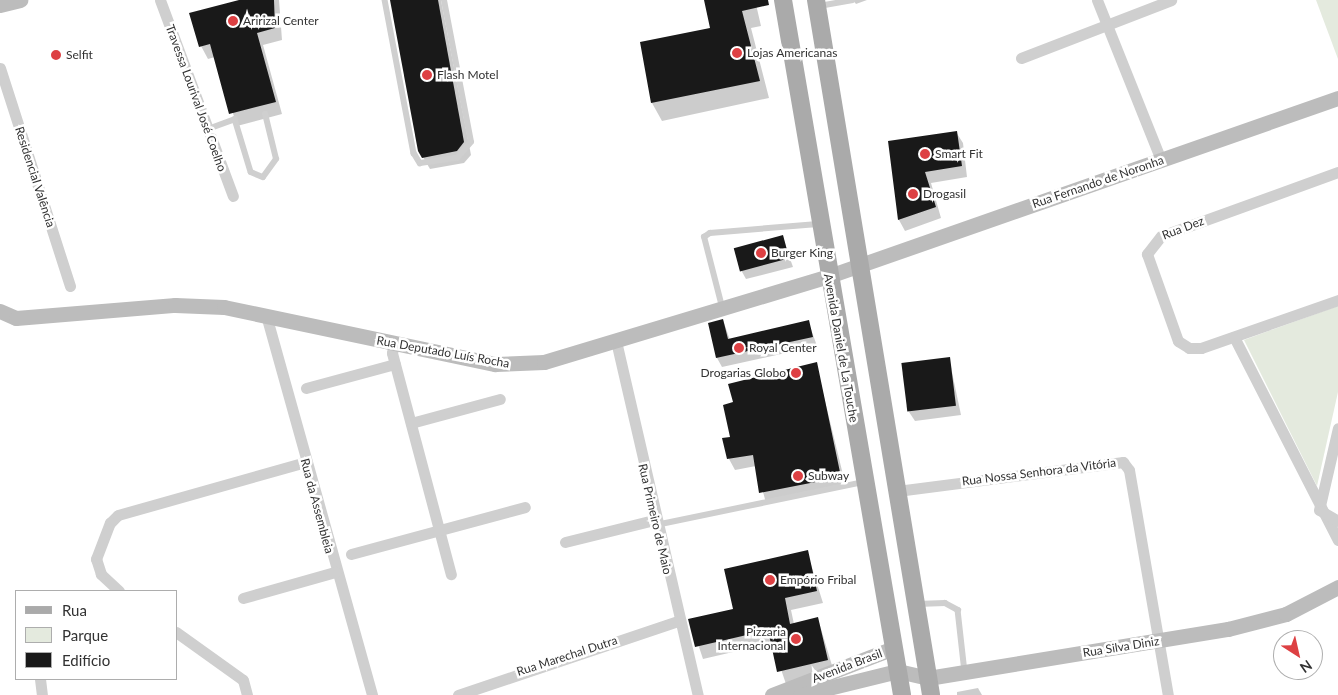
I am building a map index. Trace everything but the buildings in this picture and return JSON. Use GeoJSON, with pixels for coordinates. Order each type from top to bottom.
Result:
{"type":"FeatureCollection","features":[{"type":"Feature","properties":{"kind":"main road","name":"Avenida Daniel de La Touche"},"geometry":{"type":"LineString","coordinates":[[783,0],[902,695]]}},
{"type":"Feature","properties":{"kind":"main road"},"geometry":{"type":"LineString","coordinates":[[816,3],[930,686]]}},
{"type":"Feature","properties":{"kind":"main road"},"geometry":{"type":"LineString","coordinates":[[898,671],[923,647]]}},
{"type":"Feature","properties":{"kind":"street"},"geometry":{"type":"LineString","coordinates":[[0,5],[20,0]]}},
{"type":"Feature","properties":{"kind":"street","name":"Travessa Lourival José Coelho"},"geometry":{"type":"LineString","coordinates":[[160,0],[232,196]]}},
{"type":"Feature","properties":{"kind":"street"},"geometry":{"type":"LineString","coordinates":[[1097,0],[1161,160]]}},
{"type":"Feature","properties":{"kind":"street"},"geometry":{"type":"LineString","coordinates":[[1021,58],[1171,0]]}},
{"type":"Feature","properties":{"kind":"street","name":"Residencial Valência"},"geometry":{"type":"LineString","coordinates":[[0,68],[70,286]]}},
{"type":"Feature","properties":{"kind":"street","name":"Rua Fernando de Noronha"},"geometry":{"type":"LineString","coordinates":[[859,265],[1338,98]]}},
{"type":"Feature","properties":{"kind":"street","name":"Rua Dez"},"geometry":{"type":"LineString","coordinates":[[1234,337],[1201,348],[1189,348],[1178,341],[1147,259],[1151,243],[1338,172]]}},
{"type":"Feature","properties":{"kind":"street","name":"Rua Deputado Luís Rocha"},"geometry":{"type":"LineString","coordinates":[[0,322],[16,318],[199,304],[266,315],[394,344],[520,366],[616,341],[829,276],[859,265]]}},
{"type":"Feature","properties":{"kind":"street"},"geometry":{"type":"LineString","coordinates":[[1338,300],[1234,337],[1319,510],[1338,540]]}},
{"type":"Feature","properties":{"kind":"street","name":"Rua Deputado Luís Rocha"},"geometry":{"type":"LineString","coordinates":[[0,311],[16,318]]}},
{"type":"Feature","properties":{"kind":"street","name":"Rua da Assembleia"},"geometry":{"type":"LineString","coordinates":[[266,315],[334,572],[372,695]]}},
{"type":"Feature","properties":{"kind":"street","name":"Rua Primeiro de Maio"},"geometry":{"type":"LineString","coordinates":[[616,341],[655,522],[698,695]]}},
{"type":"Feature","properties":{"kind":"street"},"geometry":{"type":"LineString","coordinates":[[394,344],[395,364],[451,574]]}},
{"type":"Feature","properties":{"kind":"street"},"geometry":{"type":"LineString","coordinates":[[306,388],[395,364]]}},
{"type":"Feature","properties":{"kind":"street"},"geometry":{"type":"LineString","coordinates":[[411,423],[500,399]]}},
{"type":"Feature","properties":{"kind":"street"},"geometry":{"type":"LineString","coordinates":[[1319,510],[1338,428]]}},
{"type":"Feature","properties":{"kind":"street"},"geometry":{"type":"LineString","coordinates":[[119,590],[102,574],[96,559],[110,523],[118,515],[305,462]]}},
{"type":"Feature","properties":{"kind":"street","name":"Rua Nossa Senhora da Vitória"},"geometry":{"type":"LineString","coordinates":[[897,491],[1122,462],[1129,470],[1168,695]]}},
{"type":"Feature","properties":{"kind":"street"},"geometry":{"type":"LineString","coordinates":[[351,554],[525,507]]}},
{"type":"Feature","properties":{"kind":"street"},"geometry":{"type":"LineString","coordinates":[[1319,510],[1338,521]]}},
{"type":"Feature","properties":{"kind":"street"},"geometry":{"type":"LineString","coordinates":[[565,542],[655,522]]}},
{"type":"Feature","properties":{"kind":"street"},"geometry":{"type":"LineString","coordinates":[[243,598],[334,572]]}},
{"type":"Feature","properties":{"kind":"street","name":"Rua Silva Diniz"},"geometry":{"type":"LineString","coordinates":[[898,671],[930,686],[965,672],[1262,622],[1338,587]]}},
{"type":"Feature","properties":{"kind":"street","name":"Rua Marechal Dutra"},"geometry":{"type":"LineString","coordinates":[[458,695],[678,620]]}},
{"type":"Feature","properties":{"kind":"street"},"geometry":{"type":"LineString","coordinates":[[178,633],[243,680],[248,695]]}},
{"type":"Feature","properties":{"kind":"street","name":"Avenida Brasil"},"geometry":{"type":"LineString","coordinates":[[772,695],[894,648]]}},
{"type":"Feature","properties":{"kind":"street","name":"Avenida Brasil"},"geometry":{"type":"LineString","coordinates":[[800,695],[898,671]]}},
{"type":"Feature","properties":{"kind":"street"},"geometry":{"type":"LineString","coordinates":[[40,680],[42,695]]}},
{"type":"Feature","properties":{"kind":"lane"},"geometry":{"type":"LineString","coordinates":[[385,0],[414,153],[420,163],[457,158],[471,142],[444,0]]}},
{"type":"Feature","properties":{"kind":"lane"},"geometry":{"type":"LineString","coordinates":[[816,3],[852,0]]}},
{"type":"Feature","properties":{"kind":"lane"},"geometry":{"type":"LineString","coordinates":[[208,129],[235,119],[251,172],[263,177],[276,159],[265,114]]}},
{"type":"Feature","properties":{"kind":"lane"},"geometry":{"type":"LineString","coordinates":[[723,308],[704,237],[710,232],[820,224]]}},
{"type":"Feature","properties":{"kind":"lane"},"geometry":{"type":"LineString","coordinates":[[655,522],[865,482]]}},
{"type":"Feature","properties":{"kind":"lane"},"geometry":{"type":"LineString","coordinates":[[916,604],[945,603],[958,610],[965,672]]}},
{"type":"Feature","properties":{"kind":"green space"},"geometry":{"type":"Polygon","coordinates":[[[1316,0],[1338,0],[1338,59],[1316,0]]]}},
{"type":"Feature","properties":{"kind":"green space"},"geometry":{"type":"Polygon","coordinates":[[[1338,306],[1338,392],[1317,486],[1244,340],[1338,306]]]}},
{"type":"Feature","properties":{"kind":"place","name":"Aririzal Center"},"geometry":{"type":"Point","coordinates":[233,21]}},
{"type":"Feature","properties":{"kind":"place","name":"Lojas Americanas"},"geometry":{"type":"Point","coordinates":[737,53]}},
{"type":"Feature","properties":{"kind":"place","name":"Selfit"},"geometry":{"type":"Point","coordinates":[56,55]}},
{"type":"Feature","properties":{"kind":"place","name":"Flash Motel"},"geometry":{"type":"Point","coordinates":[427,75]}},
{"type":"Feature","properties":{"kind":"place","name":"Smart Fit"},"geometry":{"type":"Point","coordinates":[925,154]}},
{"type":"Feature","properties":{"kind":"place","name":"Drogasil"},"geometry":{"type":"Point","coordinates":[913,194]}},
{"type":"Feature","properties":{"kind":"place","name":"Burger King"},"geometry":{"type":"Point","coordinates":[761,253]}},
{"type":"Feature","properties":{"kind":"place","name":"Royal Center"},"geometry":{"type":"Point","coordinates":[739,348]}},
{"type":"Feature","properties":{"kind":"place","name":"Drogarias Globo"},"geometry":{"type":"Point","coordinates":[796,373]}},
{"type":"Feature","properties":{"kind":"place","name":"Subway"},"geometry":{"type":"Point","coordinates":[798,476]}},
{"type":"Feature","properties":{"kind":"place","name":"Empório Fribal"},"geometry":{"type":"Point","coordinates":[770,580]}},
{"type":"Feature","properties":{"kind":"place","name":"Pizzaria Internacional"},"geometry":{"type":"Point","coordinates":[796,639]}}]}
